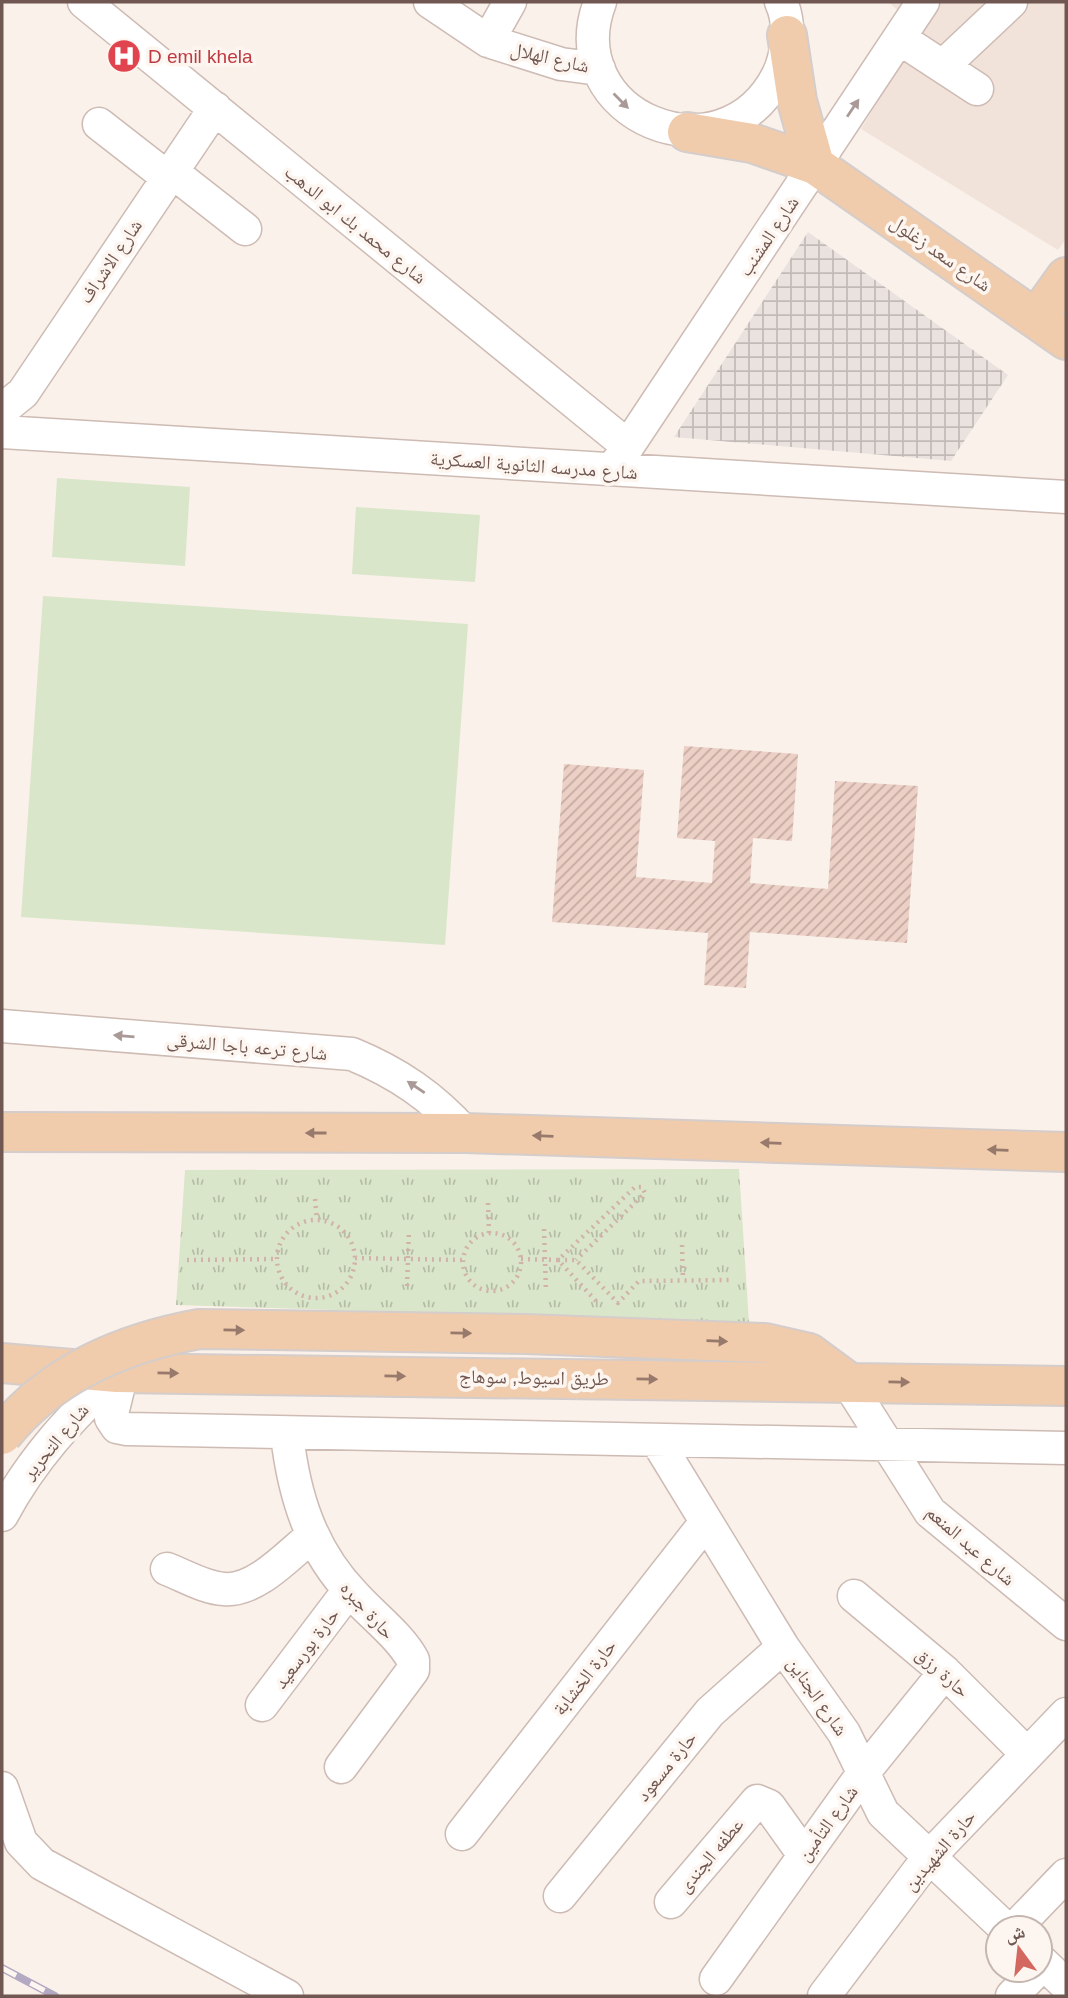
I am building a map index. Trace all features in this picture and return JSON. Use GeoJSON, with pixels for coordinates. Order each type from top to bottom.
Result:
{"type":"FeatureCollection","features":[{"type":"Feature","properties":{"kind":"main road"},"geometry":{"type":"LineString","coordinates":[[784,12],[797,101],[815,165]]}},
{"type":"Feature","properties":{"kind":"main road","name":"شارع سعد زغلول"},"geometry":{"type":"LineString","coordinates":[[687,132],[752,143],[815,165],[1051,329]]}},
{"type":"Feature","properties":{"kind":"main road"},"geometry":{"type":"LineString","coordinates":[[1051,329],[1066,277]]}},
{"type":"Feature","properties":{"kind":"main road"},"geometry":{"type":"LineString","coordinates":[[2,1132],[466,1133],[1066,1152]]}},
{"type":"Feature","properties":{"kind":"main road"},"geometry":{"type":"LineString","coordinates":[[2,1435],[31,1404],[82,1368],[127,1346],[199,1329],[526,1334],[765,1343],[809,1353],[847,1381]]}},
{"type":"Feature","properties":{"kind":"main road","name":"طريق اسيوط, سوهاج"},"geometry":{"type":"LineString","coordinates":[[2,1363],[119,1373],[1066,1385]]}},
{"type":"Feature","properties":{"kind":"street","name":"شارع محمد بك ابو الدهب"},"geometry":{"type":"LineString","coordinates":[[84,2],[215,108],[620,458]]}},
{"type":"Feature","properties":{"kind":"street","name":"شارع الهلال"},"geometry":{"type":"LineString","coordinates":[[429,2],[488,41],[561,64],[599,69]]}},
{"type":"Feature","properties":{"kind":"street"},"geometry":{"type":"LineString","coordinates":[[488,41],[510,2]]}},
{"type":"Feature","properties":{"kind":"street","name":"شارع المشنب"},"geometry":{"type":"LineString","coordinates":[[620,458],[923,2]]}},
{"type":"Feature","properties":{"kind":"street"},"geometry":{"type":"LineString","coordinates":[[943,66],[1011,2]]}},
{"type":"Feature","properties":{"kind":"street"},"geometry":{"type":"LineString","coordinates":[[590,7],[593,43],[599,69],[613,93],[634,114],[659,127],[687,132],[727,123],[746,114],[768,93],[782,66],[784,12]]}},
{"type":"Feature","properties":{"kind":"street"},"geometry":{"type":"LineString","coordinates":[[899,38],[977,89]]}},
{"type":"Feature","properties":{"kind":"street","name":"شارع الاشراف"},"geometry":{"type":"LineString","coordinates":[[2,410],[23,393],[215,108]]}},
{"type":"Feature","properties":{"kind":"street"},"geometry":{"type":"LineString","coordinates":[[99,124],[244,229]]}},
{"type":"Feature","properties":{"kind":"street","name":"شارع مدرسه الثانوية العسكرية"},"geometry":{"type":"LineString","coordinates":[[2,432],[620,458],[1066,497]]}},
{"type":"Feature","properties":{"kind":"street","name":"شارع ترعه باجا الشرقى"},"geometry":{"type":"LineString","coordinates":[[2,1026],[352,1054],[425,1093],[466,1133]]}},
{"type":"Feature","properties":{"kind":"street"},"geometry":{"type":"LineString","coordinates":[[119,1373],[111,1418],[117,1427],[287,1435],[1066,1448]]}},
{"type":"Feature","properties":{"kind":"street","name":"شارع التحرير"},"geometry":{"type":"LineString","coordinates":[[2,1515],[24,1474],[68,1421],[119,1373]]}},
{"type":"Feature","properties":{"kind":"street","name":"شارع عبد المنعم"},"geometry":{"type":"LineString","coordinates":[[847,1381],[930,1512],[1066,1624]]}},
{"type":"Feature","properties":{"kind":"street","name":"حارة جبره"},"geometry":{"type":"LineString","coordinates":[[287,1435],[291,1475],[312,1536],[349,1590],[410,1655],[413,1665],[341,1767]]}},
{"type":"Feature","properties":{"kind":"street","name":"شارع الجناين"},"geometry":{"type":"LineString","coordinates":[[657,1441],[783,1647],[844,1733],[883,1812],[990,1914]]}},
{"type":"Feature","properties":{"kind":"street","name":"حارة الخشابة"},"geometry":{"type":"LineString","coordinates":[[462,1834],[706,1522]]}},
{"type":"Feature","properties":{"kind":"street"},"geometry":{"type":"LineString","coordinates":[[167,1569],[210,1586],[239,1588],[253,1582],[312,1536]]}},
{"type":"Feature","properties":{"kind":"street","name":"حارة بورسعيد"},"geometry":{"type":"LineString","coordinates":[[262,1705],[349,1590]]}},
{"type":"Feature","properties":{"kind":"street","name":"حارة رزق"},"geometry":{"type":"LineString","coordinates":[[854,1596],[945,1672],[1027,1754]]}},
{"type":"Feature","properties":{"kind":"street","name":"حارة مسعود"},"geometry":{"type":"LineString","coordinates":[[560,1896],[710,1712],[783,1647]]}},
{"type":"Feature","properties":{"kind":"street","name":"شارع التأمين"},"geometry":{"type":"LineString","coordinates":[[716,1979],[864,1772],[945,1672]]}},
{"type":"Feature","properties":{"kind":"street","name":"حارة الشهيدين"},"geometry":{"type":"LineString","coordinates":[[824,1996],[929,1857],[1066,1714]]}},
{"type":"Feature","properties":{"kind":"street"},"geometry":{"type":"LineString","coordinates":[[2,1788],[21,1842],[42,1864],[287,1996]]}},
{"type":"Feature","properties":{"kind":"street","name":"عطفه الجندى"},"geometry":{"type":"LineString","coordinates":[[671,1902],[757,1801],[764,1801],[769,1806],[804,1855]]}},
{"type":"Feature","properties":{"kind":"street"},"geometry":{"type":"LineString","coordinates":[[1028,1914],[1066,1875]]}},
{"type":"Feature","properties":{"kind":"path"},"geometry":{"type":"LineString","coordinates":[[521,1259],[545,1260],[558,1260],[576,1260],[645,1193],[642,1187],[635,1187],[558,1260]]}},
{"type":"Feature","properties":{"kind":"path"},"geometry":{"type":"LineString","coordinates":[[315,1199],[317,1220]]}},
{"type":"Feature","properties":{"kind":"path"},"geometry":{"type":"LineString","coordinates":[[488,1203],[489,1233]]}},
{"type":"Feature","properties":{"kind":"path"},"geometry":{"type":"LineString","coordinates":[[317,1220],[332,1223],[342,1229],[352,1242],[355,1258],[353,1274],[346,1285],[318,1298],[290,1288],[281,1276],[277,1259],[286,1235],[304,1221],[317,1220]]}},
{"type":"Feature","properties":{"kind":"path"},"geometry":{"type":"LineString","coordinates":[[544,1229],[546,1292]]}},
{"type":"Feature","properties":{"kind":"path"},"geometry":{"type":"LineString","coordinates":[[407,1286],[409,1230]]}},
{"type":"Feature","properties":{"kind":"path"},"geometry":{"type":"LineString","coordinates":[[489,1233],[511,1239],[518,1248],[521,1259],[514,1281],[493,1290],[475,1285],[468,1279],[463,1260],[468,1245],[489,1233]]}},
{"type":"Feature","properties":{"kind":"path"},"geometry":{"type":"LineString","coordinates":[[682,1245],[683,1280]]}},
{"type":"Feature","properties":{"kind":"path"},"geometry":{"type":"LineString","coordinates":[[355,1258],[463,1260]]}},
{"type":"Feature","properties":{"kind":"path"},"geometry":{"type":"LineString","coordinates":[[187,1260],[277,1259]]}},
{"type":"Feature","properties":{"kind":"path"},"geometry":{"type":"LineString","coordinates":[[558,1260],[599,1304]]}},
{"type":"Feature","properties":{"kind":"path"},"geometry":{"type":"LineString","coordinates":[[576,1260],[618,1303],[639,1281],[730,1280]]}},
{"type":"Feature","properties":{"kind":"shaded area"},"geometry":{"type":"Polygon","coordinates":[[[888,2],[1066,2],[1066,239],[1058,250],[861,129],[921,30],[888,2]]]}},
{"type":"Feature","properties":{"kind":"shaded area"},"geometry":{"type":"Polygon","coordinates":[[[808,232],[1008,375],[951,461],[674,437],[808,232]]]}},
{"type":"Feature","properties":{"kind":"green space"},"geometry":{"type":"Polygon","coordinates":[[[57,478],[190,487],[185,566],[52,557],[57,478]]]}},
{"type":"Feature","properties":{"kind":"green space"},"geometry":{"type":"Polygon","coordinates":[[[356,507],[480,515],[475,582],[352,574],[356,507]]]}},
{"type":"Feature","properties":{"kind":"green space"},"geometry":{"type":"Polygon","coordinates":[[[43,596],[468,624],[445,945],[21,917],[43,596]]]}},
{"type":"Feature","properties":{"kind":"green space"},"geometry":{"type":"Polygon","coordinates":[[[739,1169],[749,1323],[176,1305],[185,1170],[739,1169]]]}},
{"type":"Feature","properties":{"kind":"building"},"geometry":{"type":"Polygon","coordinates":[[[684,746],[798,754],[792,841],[753,838],[750,883],[828,889],[835,781],[918,786],[907,943],[750,932],[746,988],[704,985],[708,933],[552,922],[564,764],[644,770],[636,877],[712,883],[715,841],[677,838],[684,746]]]}},
{"type":"Feature","properties":{"kind":"railway"},"geometry":{"type":"LineString","coordinates":[[2,1968],[55,1996]]}},
{"type":"Feature","properties":{"kind":"place","name":"D emil khela"},"geometry":{"type":"Point","coordinates":[124,56]}}]}
